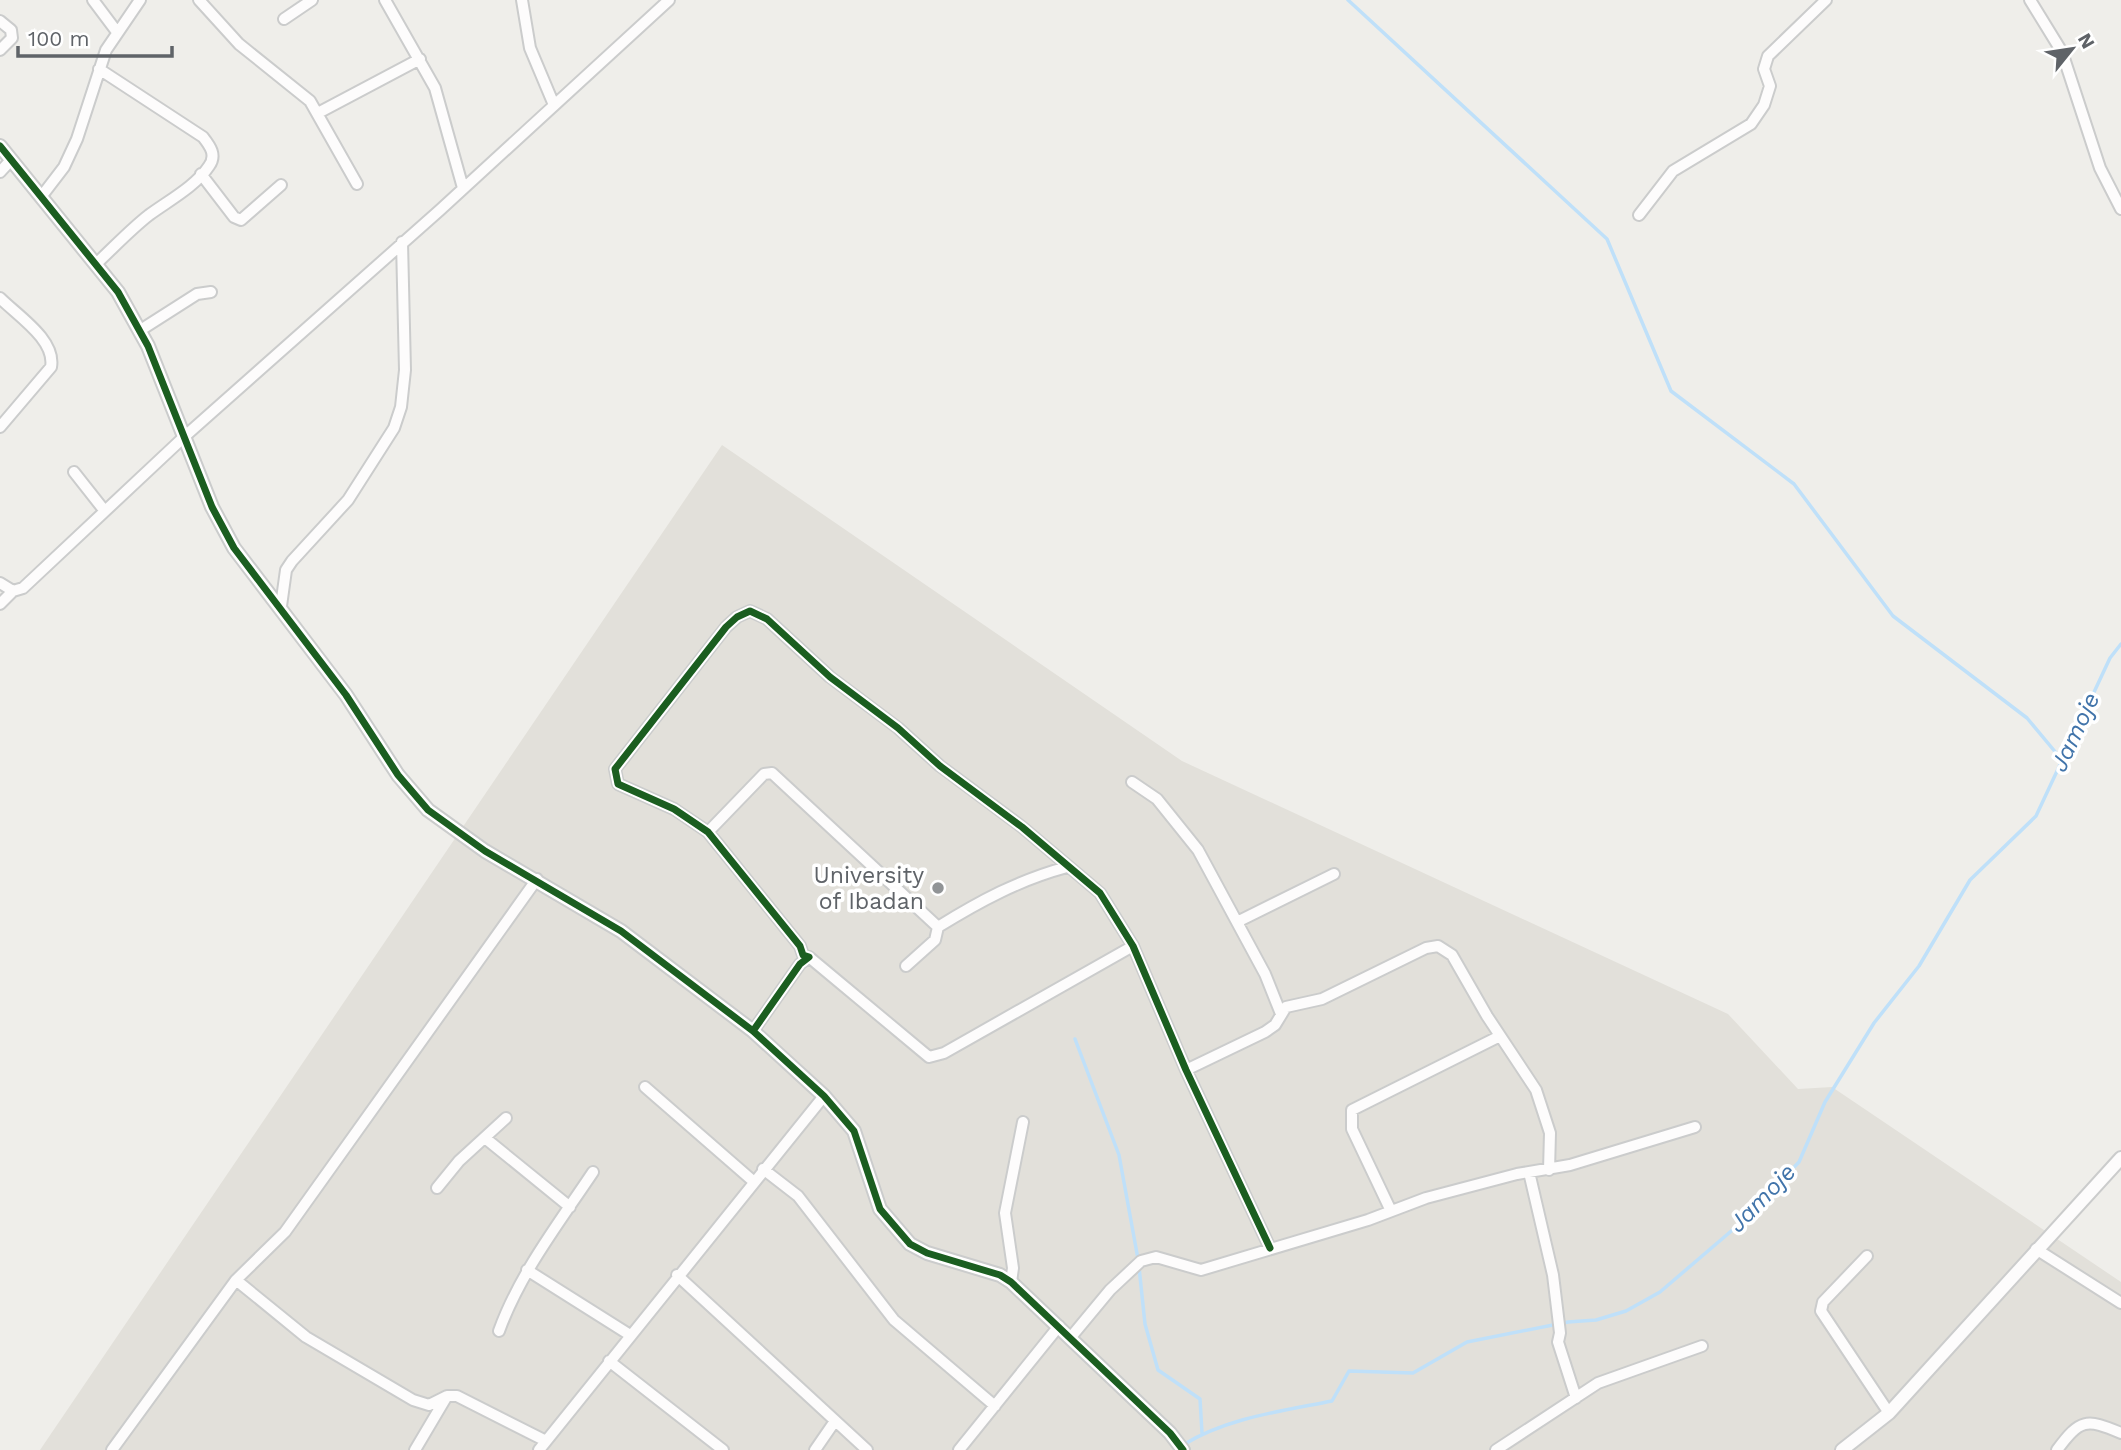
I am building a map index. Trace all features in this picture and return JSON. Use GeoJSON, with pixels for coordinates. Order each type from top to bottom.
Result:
{"type":"FeatureCollection","features":[{"type":"Feature","properties":{"kind":"street"},"geometry":{"type":"LineString","coordinates":[[93,0],[117,32]]}},
{"type":"Feature","properties":{"kind":"street"},"geometry":{"type":"LineString","coordinates":[[41,197],[64,167],[77,139],[99,69],[117,32],[139,0]]}},
{"type":"Feature","properties":{"kind":"street"},"geometry":{"type":"LineString","coordinates":[[200,0],[239,44],[296,86],[318,113],[356,184]]}},
{"type":"Feature","properties":{"kind":"street"},"geometry":{"type":"LineString","coordinates":[[284,19],[312,0]]}},
{"type":"Feature","properties":{"kind":"street"},"geometry":{"type":"LineString","coordinates":[[385,0],[435,88],[463,188]]}},
{"type":"Feature","properties":{"kind":"street"},"geometry":{"type":"LineString","coordinates":[[0,604],[13,591],[23,588],[184,437],[463,188],[668,0]]}},
{"type":"Feature","properties":{"kind":"street"},"geometry":{"type":"LineString","coordinates":[[1639,215],[1673,171],[1751,124],[1764,105],[1770,86],[1764,69],[1768,56],[1826,0]]}},
{"type":"Feature","properties":{"kind":"street"},"geometry":{"type":"LineString","coordinates":[[2030,0],[2062,52],[2100,168],[2121,209]]}},
{"type":"Feature","properties":{"kind":"street"},"geometry":{"type":"LineString","coordinates":[[523,2],[530,48],[554,104]]}},
{"type":"Feature","properties":{"kind":"street"},"geometry":{"type":"LineString","coordinates":[[0,21],[11,30],[12,38],[0,50]]}},
{"type":"Feature","properties":{"kind":"street"},"geometry":{"type":"LineString","coordinates":[[318,113],[419,59]]}},
{"type":"Feature","properties":{"kind":"street"},"geometry":{"type":"LineString","coordinates":[[97,263],[147,217],[201,174],[209,166],[213,155],[211,146],[203,137],[99,69]]}},
{"type":"Feature","properties":{"kind":"street"},"geometry":{"type":"LineString","coordinates":[[0,146],[118,292],[139,331],[212,507],[234,548],[281,606],[346,695],[397,775],[428,810],[485,851],[537,879],[621,931],[753,1031],[824,1096],[854,1131],[880,1209],[911,1244],[928,1253],[1000,1275],[1011,1282],[1176,1441]]}},
{"type":"Feature","properties":{"kind":"street"},"geometry":{"type":"LineString","coordinates":[[0,172],[11,160]]}},
{"type":"Feature","properties":{"kind":"street"},"geometry":{"type":"LineString","coordinates":[[201,174],[234,217],[241,220],[281,186]]}},
{"type":"Feature","properties":{"kind":"street"},"geometry":{"type":"LineString","coordinates":[[281,606],[286,570],[348,500],[394,428],[401,407],[405,370],[402,242]]}},
{"type":"Feature","properties":{"kind":"street"},"geometry":{"type":"LineString","coordinates":[[139,331],[197,294],[211,292]]}},
{"type":"Feature","properties":{"kind":"street"},"geometry":{"type":"LineString","coordinates":[[0,298],[51,348],[52,360],[51,367],[0,427]]}},
{"type":"Feature","properties":{"kind":"street"},"geometry":{"type":"LineString","coordinates":[[74,472],[104,510]]}},
{"type":"Feature","properties":{"kind":"street"},"geometry":{"type":"LineString","coordinates":[[0,583],[13,591]]}},
{"type":"Feature","properties":{"kind":"street"},"geometry":{"type":"LineString","coordinates":[[1133,946],[944,1053],[929,1057],[809,957],[803,955],[800,946],[708,832],[674,809],[618,785],[615,769],[726,627],[737,617],[754,611],[768,619],[830,677],[898,728],[940,766],[1022,827],[1100,893],[1133,946],[1186,1070],[1270,1248]]}},
{"type":"Feature","properties":{"kind":"street"},"geometry":{"type":"LineString","coordinates":[[708,832],[764,775],[772,773],[938,927]]}},
{"type":"Feature","properties":{"kind":"street"},"geometry":{"type":"LineString","coordinates":[[1132,782],[1157,799],[1198,850],[1265,974],[1281,1014]]}},
{"type":"Feature","properties":{"kind":"street"},"geometry":{"type":"LineString","coordinates":[[906,966],[935,940],[938,927],[995,892],[1067,867]]}},
{"type":"Feature","properties":{"kind":"street"},"geometry":{"type":"LineString","coordinates":[[1237,922],[1334,874]]}},
{"type":"Feature","properties":{"kind":"street"},"geometry":{"type":"LineString","coordinates":[[112,1450],[236,1280],[285,1232],[537,879]]}},
{"type":"Feature","properties":{"kind":"street"},"geometry":{"type":"LineString","coordinates":[[1186,1070],[1265,1032],[1275,1025],[1286,1007],[1322,999],[1426,948],[1438,946],[1452,955],[1500,1036],[1528,1075],[1544,1108],[1550,1133],[1549,1170]]}},
{"type":"Feature","properties":{"kind":"street"},"geometry":{"type":"LineString","coordinates":[[753,1031],[800,964],[809,957]]}},
{"type":"Feature","properties":{"kind":"street"},"geometry":{"type":"LineString","coordinates":[[1391,1211],[1352,1129],[1352,1110],[1500,1036]]}},
{"type":"Feature","properties":{"kind":"street"},"geometry":{"type":"LineString","coordinates":[[645,1087],[753,1181]]}},
{"type":"Feature","properties":{"kind":"street"},"geometry":{"type":"LineString","coordinates":[[236,1280],[306,1337],[413,1400],[429,1405],[447,1396],[457,1396],[498,1415],[543,1446],[677,1275],[824,1096]]}},
{"type":"Feature","properties":{"kind":"street"},"geometry":{"type":"LineString","coordinates":[[437,1188],[460,1161],[506,1118]]}},
{"type":"Feature","properties":{"kind":"street"},"geometry":{"type":"LineString","coordinates":[[1011,1282],[1013,1268],[1005,1213],[1023,1122]]}},
{"type":"Feature","properties":{"kind":"street"},"geometry":{"type":"LineString","coordinates":[[1071,1337],[1110,1290],[1140,1261],[1156,1257],[1201,1270],[1426,1198],[1529,1172],[1549,1170],[1695,1127]]}},
{"type":"Feature","properties":{"kind":"street"},"geometry":{"type":"LineString","coordinates":[[485,1138],[570,1207]]}},
{"type":"Feature","properties":{"kind":"street"},"geometry":{"type":"LineString","coordinates":[[1842,1450],[1889,1413],[2121,1158]]}},
{"type":"Feature","properties":{"kind":"street"},"geometry":{"type":"LineString","coordinates":[[763,1169],[786,1184],[806,1205],[894,1320],[995,1406]]}},
{"type":"Feature","properties":{"kind":"street"},"geometry":{"type":"LineString","coordinates":[[499,1331],[510,1300],[527,1270],[593,1172]]}},
{"type":"Feature","properties":{"kind":"street"},"geometry":{"type":"LineString","coordinates":[[1529,1172],[1553,1275],[1560,1333],[1558,1342],[1576,1398]]}},
{"type":"Feature","properties":{"kind":"street"},"geometry":{"type":"LineString","coordinates":[[2036,1249],[2121,1303]]}},
{"type":"Feature","properties":{"kind":"street"},"geometry":{"type":"LineString","coordinates":[[1867,1256],[1821,1306],[1825,1318],[1889,1413]]}},
{"type":"Feature","properties":{"kind":"street"},"geometry":{"type":"LineString","coordinates":[[527,1270],[630,1335]]}},
{"type":"Feature","properties":{"kind":"street"},"geometry":{"type":"LineString","coordinates":[[677,1275],[867,1450]]}},
{"type":"Feature","properties":{"kind":"street"},"geometry":{"type":"LineString","coordinates":[[959,1450],[1059,1326]]}},
{"type":"Feature","properties":{"kind":"street"},"geometry":{"type":"LineString","coordinates":[[1496,1450],[1576,1398],[1619,1374],[1702,1346]]}},
{"type":"Feature","properties":{"kind":"street"},"geometry":{"type":"LineString","coordinates":[[609,1362],[723,1450]]}},
{"type":"Feature","properties":{"kind":"street"},"geometry":{"type":"LineString","coordinates":[[415,1450],[447,1396]]}},
{"type":"Feature","properties":{"kind":"street"},"geometry":{"type":"LineString","coordinates":[[815,1450],[835,1421]]}},
{"type":"Feature","properties":{"kind":"street"},"geometry":{"type":"LineString","coordinates":[[2057,1450],[2075,1427],[2083,1424],[2094,1422],[2121,1433]]}},
{"type":"Feature","properties":{"kind":"shaded area","name":"University of Ibadan"},"geometry":{"type":"Polygon","coordinates":[[[722,445],[1182,761],[1728,1014],[1798,1089],[1832,1087],[2121,1282],[2121,1450],[40,1450],[722,445]]]}},
{"type":"Feature","properties":{"kind":"waterway"},"geometry":{"type":"LineString","coordinates":[[1348,0],[1607,239],[1671,391],[1794,484],[1893,616],[2027,718],[2062,760]]}},
{"type":"Feature","properties":{"kind":"waterway","name":"Jamoje"},"geometry":{"type":"LineString","coordinates":[[1183,1445],[1236,1422],[1332,1401],[1349,1371],[1413,1373],[1467,1342],[1568,1322],[1596,1320],[1626,1311],[1660,1292],[1743,1221],[1799,1162],[1825,1102],[1874,1023],[1919,966],[1970,880],[2036,816],[2110,658],[2121,644]]}},
{"type":"Feature","properties":{"kind":"waterway"},"geometry":{"type":"LineString","coordinates":[[1075,1039],[1119,1155],[1138,1259]]}},
{"type":"Feature","properties":{"kind":"waterway"},"geometry":{"type":"LineString","coordinates":[[1139,1267],[1145,1324],[1158,1370],[1200,1399],[1202,1433]]}},
{"type":"Feature","properties":{"kind":"cycle path"},"geometry":{"type":"LineString","coordinates":[[0,146],[118,292],[148,346],[212,507],[234,548],[346,695],[398,775],[428,810],[485,851],[621,931],[753,1031],[824,1096],[854,1131],[880,1209],[910,1244],[927,1253],[1000,1275],[1011,1282],[1170,1433],[1183,1450]]}},
{"type":"Feature","properties":{"kind":"cycle path"},"geometry":{"type":"LineString","coordinates":[[753,1031],[800,964],[809,957],[803,955],[800,946],[708,832],[674,809],[618,784],[615,769],[726,627],[737,617],[750,611],[767,619],[830,677],[898,728],[940,766],[1022,827],[1100,893],[1133,946],[1186,1070],[1270,1248]]}},
{"type":"Feature","properties":{"kind":"place","name":"University of Ibadan"},"geometry":{"type":"Point","coordinates":[938,888]}}]}
